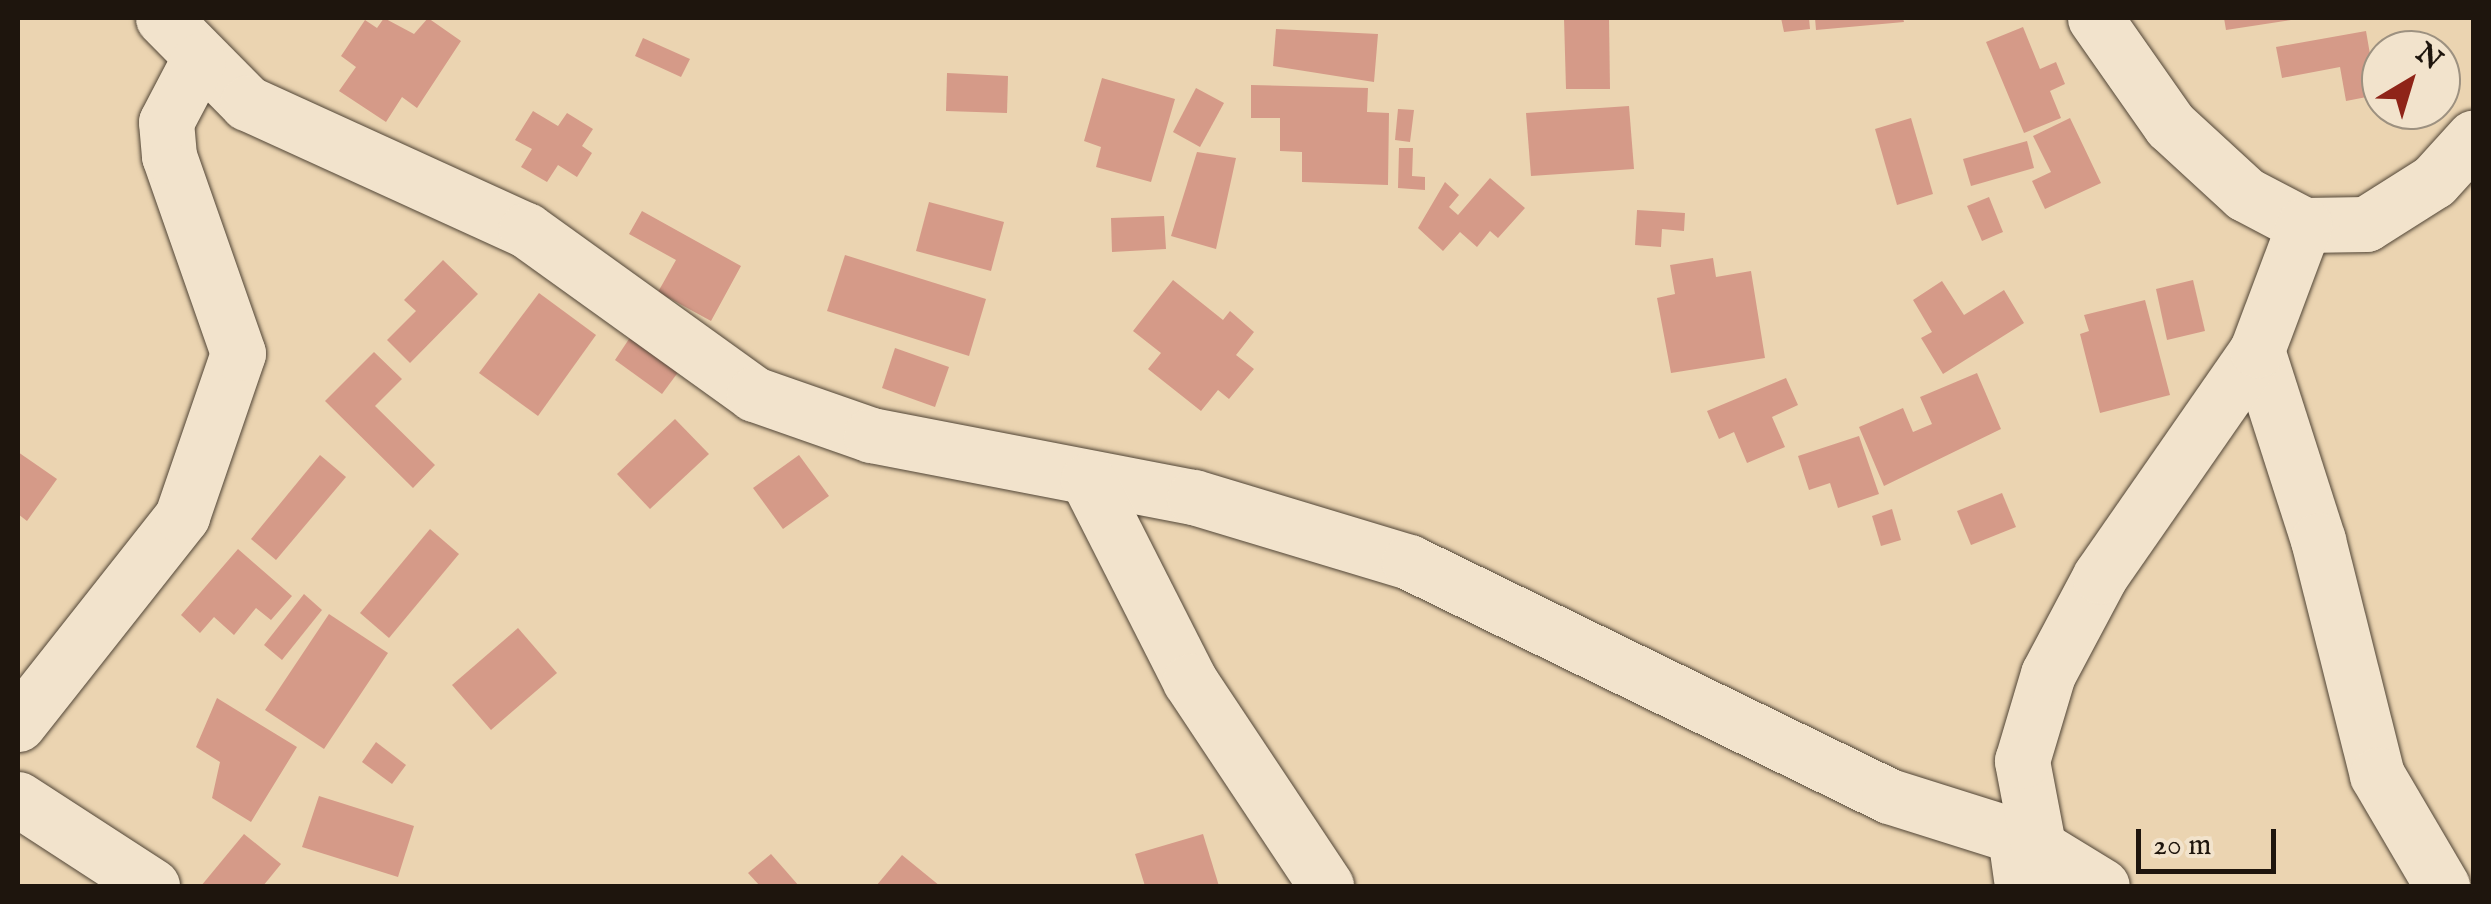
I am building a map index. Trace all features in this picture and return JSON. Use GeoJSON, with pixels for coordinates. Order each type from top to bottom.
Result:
{"type":"FeatureCollection","features":[{"type":"Feature","properties":{"kind":"street"},"geometry":{"type":"LineString","coordinates":[[163,18],[198,62],[306,136],[526,230],[754,394],[871,435],[1088,480],[1194,497],[1410,562],[1889,796],[2102,886]]}},
{"type":"Feature","properties":{"kind":"street"},"geometry":{"type":"LineString","coordinates":[[2096,18],[2170,125],[2245,194],[2304,225],[2366,224],[2434,181],[2474,137]]}},
{"type":"Feature","properties":{"kind":"street"},"geometry":{"type":"LineString","coordinates":[[18,724],[182,516],[234,368],[233,328],[169,156],[166,122],[198,62]]}},
{"type":"Feature","properties":{"kind":"street"},"geometry":{"type":"LineString","coordinates":[[2025,856],[2022,761],[2048,674],[2100,576],[2256,350],[2304,225]]}},
{"type":"Feature","properties":{"kind":"street"},"geometry":{"type":"LineString","coordinates":[[2256,350],[2318,540],[2377,775],[2442,886]]}},
{"type":"Feature","properties":{"kind":"street"},"geometry":{"type":"LineString","coordinates":[[1088,480],[1190,680],[1326,886]]}},
{"type":"Feature","properties":{"kind":"street"},"geometry":{"type":"LineString","coordinates":[[18,799],[152,886]]}},
{"type":"Feature","properties":{"kind":"building"},"geometry":{"type":"Polygon","coordinates":[[[384,18],[414,34],[428,18],[461,41],[417,108],[402,97],[386,122],[339,91],[356,67],[341,56],[365,20],[377,28],[384,18]]]}},
{"type":"Feature","properties":{"kind":"building"},"geometry":{"type":"Polygon","coordinates":[[[1564,18],[1609,18],[1610,89],[1566,89],[1564,18]]]}},
{"type":"Feature","properties":{"kind":"building"},"geometry":{"type":"Polygon","coordinates":[[[1781,18],[1809,18],[1810,29],[1784,32],[1781,18]]]}},
{"type":"Feature","properties":{"kind":"building"},"geometry":{"type":"Polygon","coordinates":[[[1815,18],[1903,18],[1904,22],[1816,30],[1815,18]]]}},
{"type":"Feature","properties":{"kind":"building"},"geometry":{"type":"Polygon","coordinates":[[[2224,18],[2291,18],[2291,20],[2226,30],[2224,18]]]}},
{"type":"Feature","properties":{"kind":"building"},"geometry":{"type":"Polygon","coordinates":[[[2023,27],[2040,69],[2056,62],[2065,84],[2050,91],[2061,118],[2024,133],[1986,42],[2023,27]]]}},
{"type":"Feature","properties":{"kind":"building"},"geometry":{"type":"Polygon","coordinates":[[[1276,29],[1378,34],[1374,82],[1273,66],[1276,29]]]}},
{"type":"Feature","properties":{"kind":"building"},"geometry":{"type":"Polygon","coordinates":[[[2361,32],[2361,98],[2346,101],[2340,67],[2282,78],[2276,47],[2361,32]]]}},
{"type":"Feature","properties":{"kind":"building"},"geometry":{"type":"Polygon","coordinates":[[[643,38],[690,59],[681,77],[635,56],[643,38]]]}},
{"type":"Feature","properties":{"kind":"building"},"geometry":{"type":"Polygon","coordinates":[[[947,73],[1008,76],[1007,113],[946,111],[947,73]]]}},
{"type":"Feature","properties":{"kind":"building"},"geometry":{"type":"Polygon","coordinates":[[[1102,78],[1175,99],[1151,182],[1096,167],[1101,147],[1084,141],[1102,78]]]}},
{"type":"Feature","properties":{"kind":"building"},"geometry":{"type":"Polygon","coordinates":[[[1251,85],[1368,88],[1367,112],[1389,113],[1388,185],[1302,182],[1302,152],[1280,151],[1280,118],[1251,118],[1251,85]]]}},
{"type":"Feature","properties":{"kind":"building"},"geometry":{"type":"Polygon","coordinates":[[[1196,88],[1224,103],[1200,147],[1173,132],[1196,88]]]}},
{"type":"Feature","properties":{"kind":"building"},"geometry":{"type":"Polygon","coordinates":[[[1629,106],[1634,169],[1531,176],[1526,113],[1629,106]]]}},
{"type":"Feature","properties":{"kind":"building"},"geometry":{"type":"Polygon","coordinates":[[[1398,109],[1414,110],[1410,142],[1395,140],[1398,109]]]}},
{"type":"Feature","properties":{"kind":"building"},"geometry":{"type":"Polygon","coordinates":[[[533,111],[558,126],[567,113],[593,129],[582,146],[592,153],[577,177],[558,165],[547,182],[521,167],[532,149],[515,140],[533,111]]]}},
{"type":"Feature","properties":{"kind":"building"},"geometry":{"type":"Polygon","coordinates":[[[1911,118],[1933,194],[1897,205],[1875,129],[1911,118]]]}},
{"type":"Feature","properties":{"kind":"building"},"geometry":{"type":"Polygon","coordinates":[[[2070,118],[2101,183],[2045,209],[2032,181],[2051,172],[2033,136],[2070,118]]]}},
{"type":"Feature","properties":{"kind":"building"},"geometry":{"type":"Polygon","coordinates":[[[2027,141],[2034,168],[1971,186],[1963,159],[2027,141]]]}},
{"type":"Feature","properties":{"kind":"building"},"geometry":{"type":"Polygon","coordinates":[[[1399,148],[1413,148],[1412,176],[1425,177],[1425,190],[1398,188],[1399,148]]]}},
{"type":"Feature","properties":{"kind":"building"},"geometry":{"type":"Polygon","coordinates":[[[1197,152],[1236,158],[1216,249],[1171,236],[1197,152]]]}},
{"type":"Feature","properties":{"kind":"building"},"geometry":{"type":"Polygon","coordinates":[[[1490,178],[1525,208],[1498,238],[1490,231],[1477,247],[1460,232],[1443,251],[1418,228],[1445,182],[1459,195],[1449,207],[1458,215],[1490,178]]]}},
{"type":"Feature","properties":{"kind":"building"},"geometry":{"type":"Polygon","coordinates":[[[1989,197],[2003,232],[1982,241],[1967,206],[1989,197]]]}},
{"type":"Feature","properties":{"kind":"building"},"geometry":{"type":"Polygon","coordinates":[[[929,202],[1004,222],[991,271],[916,251],[929,202]]]}},
{"type":"Feature","properties":{"kind":"building"},"geometry":{"type":"Polygon","coordinates":[[[1637,210],[1685,213],[1684,231],[1662,229],[1661,247],[1635,245],[1637,210]]]}},
{"type":"Feature","properties":{"kind":"building"},"geometry":{"type":"Polygon","coordinates":[[[642,211],[741,266],[711,321],[658,292],[676,260],[629,234],[642,211]]]}},
{"type":"Feature","properties":{"kind":"building"},"geometry":{"type":"Polygon","coordinates":[[[1164,216],[1166,249],[1112,252],[1111,218],[1164,216]]]}},
{"type":"Feature","properties":{"kind":"building"},"geometry":{"type":"Polygon","coordinates":[[[845,255],[986,299],[969,356],[827,311],[845,255]]]}},
{"type":"Feature","properties":{"kind":"building"},"geometry":{"type":"Polygon","coordinates":[[[1713,258],[1716,277],[1751,271],[1765,358],[1671,373],[1657,298],[1675,294],[1670,265],[1713,258]]]}},
{"type":"Feature","properties":{"kind":"building"},"geometry":{"type":"Polygon","coordinates":[[[443,260],[478,294],[410,363],[387,340],[416,311],[404,300],[443,260]]]}},
{"type":"Feature","properties":{"kind":"building"},"geometry":{"type":"Polygon","coordinates":[[[1173,280],[1223,320],[1230,311],[1254,332],[1236,355],[1254,369],[1229,399],[1218,390],[1201,411],[1148,369],[1161,353],[1133,331],[1173,280]]]}},
{"type":"Feature","properties":{"kind":"building"},"geometry":{"type":"Polygon","coordinates":[[[2193,280],[2205,331],[2167,340],[2156,289],[2193,280]]]}},
{"type":"Feature","properties":{"kind":"building"},"geometry":{"type":"Polygon","coordinates":[[[1942,281],[1964,315],[2004,290],[2024,323],[1943,374],[1921,338],[1932,332],[1913,300],[1942,281]]]}},
{"type":"Feature","properties":{"kind":"building"},"geometry":{"type":"Polygon","coordinates":[[[539,293],[596,335],[538,416],[479,373],[539,293]]]}},
{"type":"Feature","properties":{"kind":"building"},"geometry":{"type":"Polygon","coordinates":[[[2145,300],[2170,395],[2100,413],[2080,334],[2089,331],[2084,315],[2145,300]]]}},
{"type":"Feature","properties":{"kind":"building"},"geometry":{"type":"Polygon","coordinates":[[[631,336],[679,371],[662,394],[615,360],[631,336]]]}},
{"type":"Feature","properties":{"kind":"building"},"geometry":{"type":"Polygon","coordinates":[[[895,348],[949,367],[935,407],[882,388],[895,348]]]}},
{"type":"Feature","properties":{"kind":"building"},"geometry":{"type":"Polygon","coordinates":[[[374,352],[402,379],[375,406],[435,465],[413,488],[325,401],[374,352]]]}},
{"type":"Feature","properties":{"kind":"building"},"geometry":{"type":"Polygon","coordinates":[[[1977,373],[2001,429],[1884,486],[1859,427],[1903,408],[1913,432],[1932,424],[1920,397],[1977,373]]]}},
{"type":"Feature","properties":{"kind":"building"},"geometry":{"type":"Polygon","coordinates":[[[1786,378],[1798,405],[1772,417],[1785,447],[1747,463],[1734,432],[1719,439],[1707,411],[1786,378]]]}},
{"type":"Feature","properties":{"kind":"building"},"geometry":{"type":"Polygon","coordinates":[[[675,419],[709,454],[650,509],[617,474],[675,419]]]}},
{"type":"Feature","properties":{"kind":"building"},"geometry":{"type":"Polygon","coordinates":[[[1859,436],[1879,494],[1838,508],[1830,483],[1809,490],[1798,456],[1859,436]]]}},
{"type":"Feature","properties":{"kind":"building"},"geometry":{"type":"Polygon","coordinates":[[[18,452],[57,479],[27,521],[18,514],[18,452]]]}},
{"type":"Feature","properties":{"kind":"building"},"geometry":{"type":"Polygon","coordinates":[[[320,455],[346,477],[276,560],[251,539],[320,455]]]}},
{"type":"Feature","properties":{"kind":"building"},"geometry":{"type":"Polygon","coordinates":[[[799,455],[829,496],[783,529],[753,488],[799,455]]]}},
{"type":"Feature","properties":{"kind":"building"},"geometry":{"type":"Polygon","coordinates":[[[2002,493],[2016,527],[1971,545],[1957,511],[2002,493]]]}},
{"type":"Feature","properties":{"kind":"building"},"geometry":{"type":"Polygon","coordinates":[[[1892,509],[1901,540],[1881,546],[1872,516],[1892,509]]]}},
{"type":"Feature","properties":{"kind":"building"},"geometry":{"type":"Polygon","coordinates":[[[430,529],[459,554],[389,638],[360,613],[430,529]]]}},
{"type":"Feature","properties":{"kind":"building"},"geometry":{"type":"Polygon","coordinates":[[[238,549],[292,596],[271,620],[256,608],[234,635],[214,617],[200,633],[181,615],[238,549]]]}},
{"type":"Feature","properties":{"kind":"building"},"geometry":{"type":"Polygon","coordinates":[[[304,594],[322,610],[282,660],[264,645],[304,594]]]}},
{"type":"Feature","properties":{"kind":"building"},"geometry":{"type":"Polygon","coordinates":[[[329,614],[388,653],[324,749],[265,710],[329,614]]]}},
{"type":"Feature","properties":{"kind":"building"},"geometry":{"type":"Polygon","coordinates":[[[518,628],[557,673],[491,730],[452,685],[518,628]]]}},
{"type":"Feature","properties":{"kind":"building"},"geometry":{"type":"Polygon","coordinates":[[[217,698],[297,747],[251,822],[212,798],[220,762],[196,747],[217,698]]]}},
{"type":"Feature","properties":{"kind":"building"},"geometry":{"type":"Polygon","coordinates":[[[376,742],[406,765],[392,784],[362,762],[376,742]]]}},
{"type":"Feature","properties":{"kind":"building"},"geometry":{"type":"Polygon","coordinates":[[[319,796],[414,826],[398,877],[302,847],[319,796]]]}},
{"type":"Feature","properties":{"kind":"building"},"geometry":{"type":"Polygon","coordinates":[[[244,834],[281,864],[263,886],[201,886],[244,834]]]}},
{"type":"Feature","properties":{"kind":"building"},"geometry":{"type":"Polygon","coordinates":[[[1203,834],[1219,886],[1145,886],[1135,854],[1203,834]]]}},
{"type":"Feature","properties":{"kind":"building"},"geometry":{"type":"Polygon","coordinates":[[[771,854],[799,886],[760,886],[748,873],[771,854]]]}},
{"type":"Feature","properties":{"kind":"building"},"geometry":{"type":"Polygon","coordinates":[[[902,855],[940,886],[876,886],[902,855]]]}}]}
